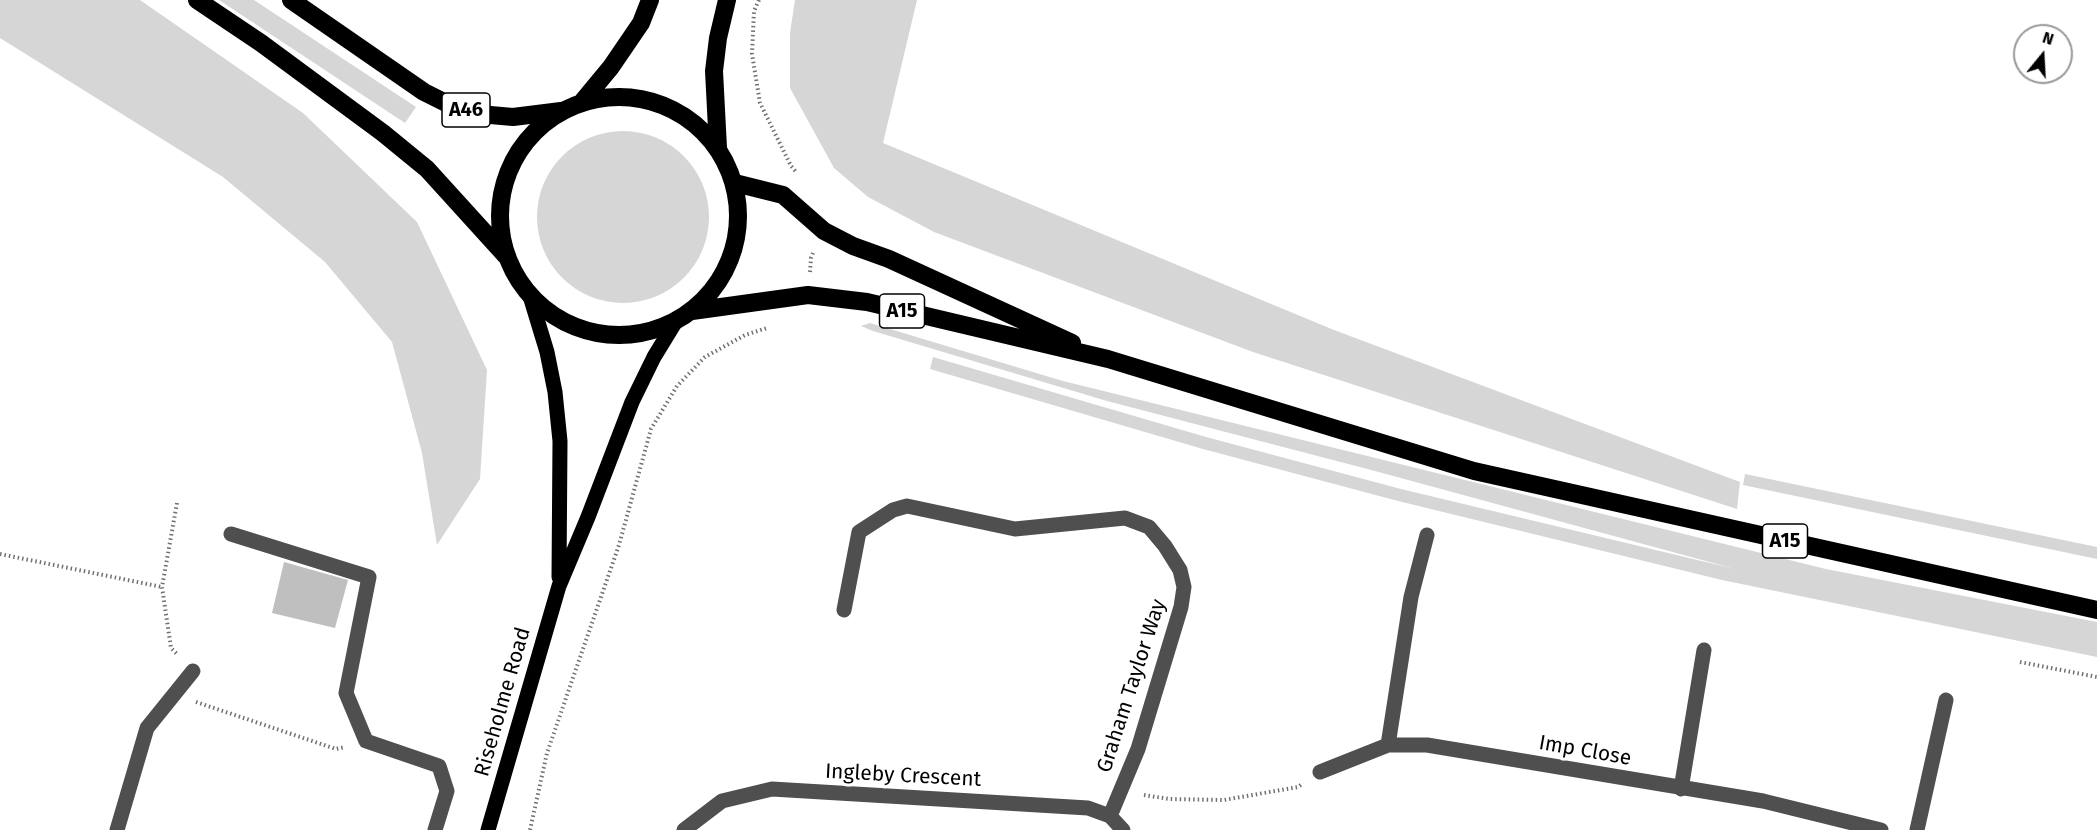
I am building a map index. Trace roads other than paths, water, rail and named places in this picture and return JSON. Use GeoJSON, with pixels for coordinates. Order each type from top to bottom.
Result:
{"type":"FeatureCollection","features":[{"type":"Feature","properties":{"kind":"highway"},"geometry":{"type":"LineString","coordinates":[[197,0],[271,50],[383,133],[427,169],[507,258]]}},
{"type":"Feature","properties":{"kind":"highway","name":"A46"},"geometry":{"type":"LineString","coordinates":[[291,0],[424,92],[452,106],[479,114],[513,117],[562,111]]}},
{"type":"Feature","properties":{"kind":"highway"},"geometry":{"type":"LineString","coordinates":[[582,102],[611,67],[641,23],[650,0]]}},
{"type":"Feature","properties":{"kind":"highway"},"geometry":{"type":"LineString","coordinates":[[718,148],[714,71],[718,38],[727,0]]}},
{"type":"Feature","properties":{"kind":"highway"},"geometry":{"type":"LineString","coordinates":[[612,96],[643,98],[672,108],[698,125],[718,148],[735,183],[739,211],[737,240],[728,267],[713,291],[692,311],[676,321],[639,334],[599,334],[561,321],[530,296],[517,278],[507,258],[500,224],[502,190],[514,158],[535,131],[562,111],[582,102],[612,96]]}},
{"type":"Feature","properties":{"kind":"highway","name":"A15"},"geometry":{"type":"LineString","coordinates":[[735,183],[783,195],[824,231],[853,246],[889,259],[1108,359]]}},
{"type":"Feature","properties":{"kind":"highway","name":"A15"},"geometry":{"type":"LineString","coordinates":[[692,311],[808,295],[867,302],[1108,359],[1474,471],[2097,610]]}},
{"type":"Feature","properties":{"kind":"main road"},"geometry":{"type":"LineString","coordinates":[[530,296],[547,352],[560,441],[559,586]]}},
{"type":"Feature","properties":{"kind":"main road"},"geometry":{"type":"LineString","coordinates":[[559,586],[632,402],[654,357],[676,321]]}},
{"type":"Feature","properties":{"kind":"main road","name":"Riseholme Road"},"geometry":{"type":"LineString","coordinates":[[488,830],[559,586]]}},
{"type":"Feature","properties":{"kind":"street","name":"Graham Taylor Way"},"geometry":{"type":"LineString","coordinates":[[844,610],[859,532],[893,510],[907,506],[1015,529],[1125,518],[1149,527],[1165,546],[1180,570],[1184,587],[1181,608],[1138,749],[1110,816]]}},
{"type":"Feature","properties":{"kind":"street"},"geometry":{"type":"LineString","coordinates":[[231,534],[369,577],[346,693],[366,741],[439,766],[447,791],[435,830]]}},
{"type":"Feature","properties":{"kind":"street"},"geometry":{"type":"LineString","coordinates":[[1320,772],[1388,745],[1411,597],[1427,535]]}},
{"type":"Feature","properties":{"kind":"street"},"geometry":{"type":"LineString","coordinates":[[1682,789],[1704,650]]}},
{"type":"Feature","properties":{"kind":"street"},"geometry":{"type":"LineString","coordinates":[[117,830],[147,728],[193,671]]}},
{"type":"Feature","properties":{"kind":"street"},"geometry":{"type":"LineString","coordinates":[[1917,830],[1946,699]]}},
{"type":"Feature","properties":{"kind":"street","name":"Imp Close"},"geometry":{"type":"LineString","coordinates":[[1388,745],[1427,745],[1763,801],[1881,830]]}},
{"type":"Feature","properties":{"kind":"street","name":"Ingleby Crescent"},"geometry":{"type":"LineString","coordinates":[[684,830],[722,801],[772,789],[1088,808],[1110,816]]}},
{"type":"Feature","properties":{"kind":"street"},"geometry":{"type":"LineString","coordinates":[[1110,816],[1123,830]]}}]}
